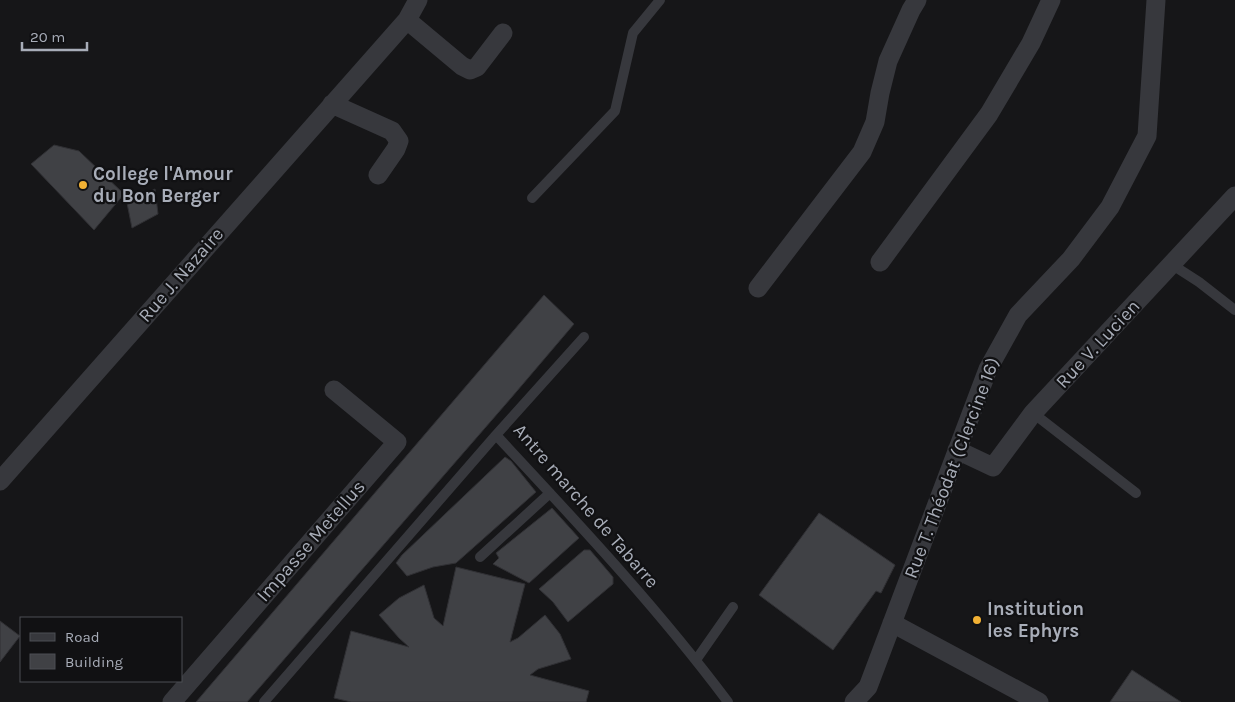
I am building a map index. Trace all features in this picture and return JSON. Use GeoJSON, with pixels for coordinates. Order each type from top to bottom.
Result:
{"type":"FeatureCollection","features":[{"type":"Feature","properties":{"kind":"street","name":"Rue J. Nazaire"},"geometry":{"type":"LineString","coordinates":[[0,481],[407,20],[418,0]]}},
{"type":"Feature","properties":{"kind":"street"},"geometry":{"type":"LineString","coordinates":[[758,288],[862,152],[875,122],[888,61],[917,0]]}},
{"type":"Feature","properties":{"kind":"street"},"geometry":{"type":"LineString","coordinates":[[880,262],[989,114],[1031,43],[1051,0]]}},
{"type":"Feature","properties":{"kind":"street","name":"Rue T. Théodat (Clercine 16)"},"geometry":{"type":"LineString","coordinates":[[854,702],[868,688],[988,369],[1018,315],[1071,259],[1110,207],[1147,136],[1156,0]]}},
{"type":"Feature","properties":{"kind":"street"},"geometry":{"type":"LineString","coordinates":[[407,20],[462,66],[470,70],[477,68],[503,34]]}},
{"type":"Feature","properties":{"kind":"street"},"geometry":{"type":"LineString","coordinates":[[332,104],[392,131],[399,140],[396,149],[378,175]]}},
{"type":"Feature","properties":{"kind":"street","name":"Rue V. Lucien"},"geometry":{"type":"LineString","coordinates":[[957,450],[993,467],[1033,413],[1235,196]]}},
{"type":"Feature","properties":{"kind":"street","name":"Impasse Metellus"},"geometry":{"type":"LineString","coordinates":[[172,702],[397,442],[334,390]]}},
{"type":"Feature","properties":{"kind":"street"},"geometry":{"type":"LineString","coordinates":[[892,623],[1039,702]]}},
{"type":"Feature","properties":{"kind":"lane"},"geometry":{"type":"LineString","coordinates":[[532,198],[615,112],[633,33],[660,0]]}},
{"type":"Feature","properties":{"kind":"lane"},"geometry":{"type":"LineString","coordinates":[[1171,264],[1199,282],[1235,310]]}},
{"type":"Feature","properties":{"kind":"lane","name":"Antre marche de Tabarre"},"geometry":{"type":"LineString","coordinates":[[584,337],[496,435],[628,578],[728,702]]}},
{"type":"Feature","properties":{"kind":"lane"},"geometry":{"type":"LineString","coordinates":[[1033,413],[1136,493]]}},
{"type":"Feature","properties":{"kind":"lane"},"geometry":{"type":"LineString","coordinates":[[264,702],[496,435]]}},
{"type":"Feature","properties":{"kind":"lane"},"geometry":{"type":"LineString","coordinates":[[480,557],[550,493]]}},
{"type":"Feature","properties":{"kind":"lane"},"geometry":{"type":"LineString","coordinates":[[696,660],[733,607]]}},
{"type":"Feature","properties":{"kind":"building","name":"College l'Amour du Bon Berger"},"geometry":{"type":"Polygon","coordinates":[[[54,145],[79,151],[124,194],[94,230],[31,164],[54,145]]]}},
{"type":"Feature","properties":{"kind":"building"},"geometry":{"type":"Polygon","coordinates":[[[155,189],[158,214],[132,228],[127,203],[155,189]]]}},
{"type":"Feature","properties":{"kind":"building"},"geometry":{"type":"Polygon","coordinates":[[[544,295],[574,324],[511,398],[247,702],[196,702],[544,295]]]}},
{"type":"Feature","properties":{"kind":"building"},"geometry":{"type":"Polygon","coordinates":[[[505,457],[511,461],[536,492],[456,563],[433,567],[407,576],[396,563],[402,555],[505,457]]]}},
{"type":"Feature","properties":{"kind":"building"},"geometry":{"type":"Polygon","coordinates":[[[552,508],[579,538],[529,583],[493,564],[499,558],[496,553],[552,508]]]}},
{"type":"Feature","properties":{"kind":"building"},"geometry":{"type":"Polygon","coordinates":[[[819,513],[895,565],[881,593],[876,591],[833,650],[759,595],[819,513]]]}},
{"type":"Feature","properties":{"kind":"building"},"geometry":{"type":"Polygon","coordinates":[[[584,550],[590,550],[613,577],[613,584],[568,622],[553,602],[539,589],[584,550]]]}},
{"type":"Feature","properties":{"kind":"building"},"geometry":{"type":"Polygon","coordinates":[[[456,567],[525,584],[510,642],[518,638],[545,615],[560,634],[571,659],[538,669],[530,675],[589,691],[586,702],[351,702],[334,698],[351,631],[409,647],[379,615],[399,598],[424,585],[434,618],[443,626],[456,567]]]}},
{"type":"Feature","properties":{"kind":"building"},"geometry":{"type":"Polygon","coordinates":[[[0,621],[20,636],[0,662],[0,621]]]}},
{"type":"Feature","properties":{"kind":"building"},"geometry":{"type":"Polygon","coordinates":[[[1132,670],[1181,702],[1110,702],[1132,670]]]}},
{"type":"Feature","properties":{"kind":"place","name":"College l'Amour du Bon Berger"},"geometry":{"type":"Point","coordinates":[83,185]}},
{"type":"Feature","properties":{"kind":"place","name":"Institution les Ephyrs"},"geometry":{"type":"Point","coordinates":[977,620]}}]}
